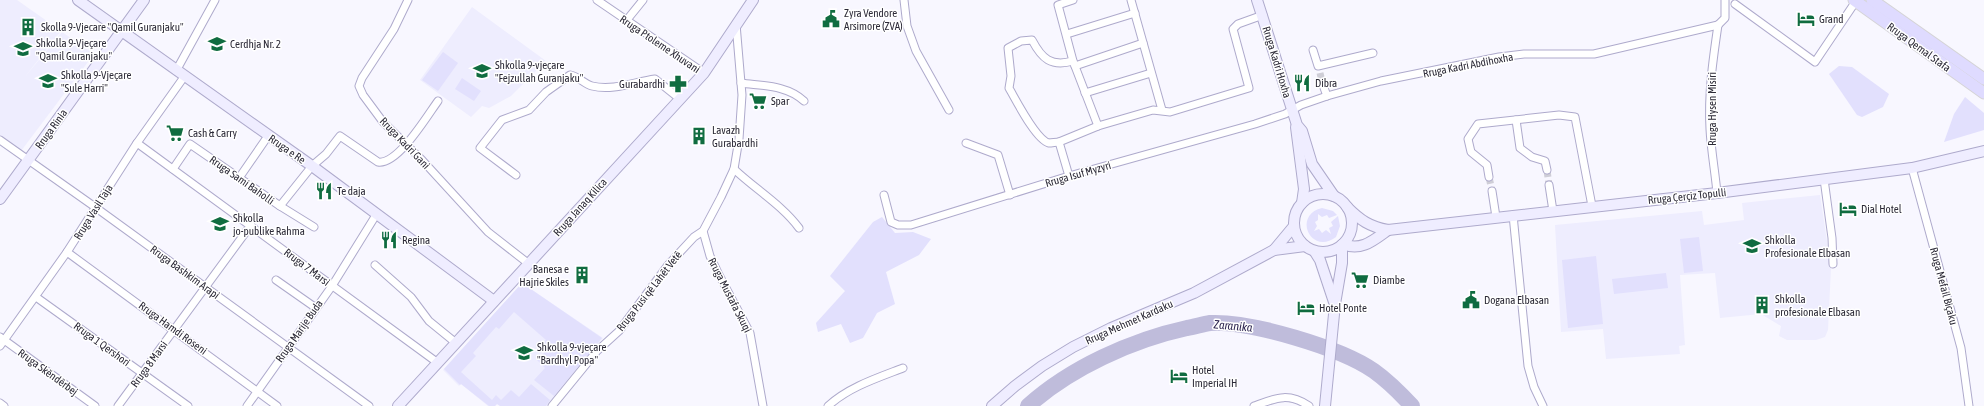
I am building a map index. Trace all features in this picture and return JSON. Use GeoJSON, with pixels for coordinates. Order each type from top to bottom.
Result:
{"type":"FeatureCollection","features":[{"type":"Feature","properties":{"kind":"main road","name":"Rruga e Re"},"geometry":{"type":"LineString","coordinates":[[78,0],[180,74],[312,166],[494,301]]}},
{"type":"Feature","properties":{"kind":"main road","name":"Rruga Rinia"},"geometry":{"type":"LineString","coordinates":[[0,199],[144,0]]}},
{"type":"Feature","properties":{"kind":"main road","name":"Rruga Janaq Kilica"},"geometry":{"type":"LineString","coordinates":[[398,406],[704,74],[753,0]]}},
{"type":"Feature","properties":{"kind":"main road","name":"Rruga Kadri Hoxha"},"geometry":{"type":"LineString","coordinates":[[1257,0],[1263,15],[1292,111],[1297,125],[1302,131],[1312,164],[1334,196]]}},
{"type":"Feature","properties":{"kind":"main road","name":"Rruga Qemal Stafa"},"geometry":{"type":"LineString","coordinates":[[1855,0],[1984,93]]}},
{"type":"Feature","properties":{"kind":"main road","name":"Rruga Qemal Stafa"},"geometry":{"type":"LineString","coordinates":[[1872,0],[1984,79]]}},
{"type":"Feature","properties":{"kind":"main road","name":"Rruga Kadri Hoxha"},"geometry":{"type":"LineString","coordinates":[[1297,125],[1296,132],[1304,188],[1302,203]]}},
{"type":"Feature","properties":{"kind":"main road","name":"Rruga Çerçiz Topulli"},"geometry":{"type":"LineString","coordinates":[[1388,230],[1717,193],[1912,168],[1984,151]]}},
{"type":"Feature","properties":{"kind":"main road"},"geometry":{"type":"LineString","coordinates":[[1335,304],[1320,260],[1315,252],[1305,246],[1297,237],[1294,226],[1294,217],[1302,203],[1317,194],[1334,196],[1364,223],[1374,228],[1388,230]]}},
{"type":"Feature","properties":{"kind":"main road"},"geometry":{"type":"LineString","coordinates":[[1325,402],[1343,244],[1351,230],[1350,215],[1347,207]]}},
{"type":"Feature","properties":{"kind":"main road","name":"Rruga Mehmet Kardaku"},"geometry":{"type":"LineString","coordinates":[[1274,250],[1294,226]]}},
{"type":"Feature","properties":{"kind":"main road"},"geometry":{"type":"LineString","coordinates":[[1342,263],[1388,230]]}},
{"type":"Feature","properties":{"kind":"main road"},"geometry":{"type":"LineString","coordinates":[[1343,244],[1355,248],[1367,245]]}},
{"type":"Feature","properties":{"kind":"main road"},"geometry":{"type":"LineString","coordinates":[[1315,252],[1330,252],[1343,244]]}},
{"type":"Feature","properties":{"kind":"main road","name":"Rruga Mehmet Kardaku"},"geometry":{"type":"LineString","coordinates":[[992,406],[1015,386],[1042,366],[1073,347],[1111,328],[1194,293],[1274,250],[1305,246]]}},
{"type":"Feature","properties":{"kind":"street","name":"Rruga Vasil Taja"},"geometry":{"type":"LineString","coordinates":[[1,341],[36,297],[67,252],[137,143],[180,74],[215,0]]}},
{"type":"Feature","properties":{"kind":"street","name":"Rruga Kadri Gani"},"geometry":{"type":"LineString","coordinates":[[408,0],[394,29],[359,86],[363,95],[383,122],[426,164],[488,232],[529,264]]}},
{"type":"Feature","properties":{"kind":"street","name":"Rruga Ptoleme Xhuvani"},"geometry":{"type":"LineString","coordinates":[[597,0],[704,74]]}},
{"type":"Feature","properties":{"kind":"street"},"geometry":{"type":"LineString","coordinates":[[626,21],[643,0]]}},
{"type":"Feature","properties":{"kind":"street"},"geometry":{"type":"LineString","coordinates":[[904,0],[907,26],[916,51],[949,110]]}},
{"type":"Feature","properties":{"kind":"street"},"geometry":{"type":"LineString","coordinates":[[1073,0],[1058,5],[1074,64],[1098,126]]}},
{"type":"Feature","properties":{"kind":"street"},"geometry":{"type":"LineString","coordinates":[[1131,0],[1162,110]]}},
{"type":"Feature","properties":{"kind":"street","name":"Rruga Hysen Misiri"},"geometry":{"type":"LineString","coordinates":[[1717,193],[1710,128],[1711,72],[1718,25],[1725,18],[1725,0]]}},
{"type":"Feature","properties":{"kind":"street"},"geometry":{"type":"LineString","coordinates":[[1736,4],[1815,62],[1855,0]]}},
{"type":"Feature","properties":{"kind":"street"},"geometry":{"type":"LineString","coordinates":[[1066,34],[1135,12]]}},
{"type":"Feature","properties":{"kind":"street"},"geometry":{"type":"LineString","coordinates":[[1143,44],[1074,64],[1063,64],[1043,58],[1032,40],[1021,41],[1008,48],[1011,76],[1009,88],[1032,126],[1042,138],[1049,143],[1058,142],[1098,126],[1153,110],[1170,112],[1249,88],[1233,29],[1238,24],[1263,15]]}},
{"type":"Feature","properties":{"kind":"street","name":"Rruga Pusi që Lahët Vetë"},"geometry":{"type":"LineString","coordinates":[[552,406],[597,351],[619,331],[668,265],[694,236],[703,231],[734,169],[739,139],[741,82],[736,24]]}},
{"type":"Feature","properties":{"kind":"street","name":"Rruga Kadri Abdihoxha"},"geometry":{"type":"LineString","coordinates":[[1292,111],[1301,105],[1326,96],[1381,81],[1498,57],[1524,54],[1594,54],[1718,25]]}},
{"type":"Feature","properties":{"kind":"street"},"geometry":{"type":"LineString","coordinates":[[1313,50],[1319,70],[1373,53]]}},
{"type":"Feature","properties":{"kind":"street"},"geometry":{"type":"LineString","coordinates":[[1085,93],[1151,73]]}},
{"type":"Feature","properties":{"kind":"street"},"geometry":{"type":"LineString","coordinates":[[516,176],[480,148],[502,120],[530,110],[546,92],[570,75],[588,85],[601,88],[655,79],[680,99]]}},
{"type":"Feature","properties":{"kind":"street"},"geometry":{"type":"LineString","coordinates":[[741,82],[788,90],[804,100]]}},
{"type":"Feature","properties":{"kind":"street"},"geometry":{"type":"LineString","coordinates":[[1323,85],[1326,96]]}},
{"type":"Feature","properties":{"kind":"street"},"geometry":{"type":"LineString","coordinates":[[280,206],[312,166],[326,154],[340,136],[378,162],[390,160],[406,145],[438,101]]}},
{"type":"Feature","properties":{"kind":"street","name":"Rruga Isuf Myzyri"},"geometry":{"type":"LineString","coordinates":[[884,195],[891,222],[898,225],[911,225],[1069,176],[1255,124],[1292,111]]}},
{"type":"Feature","properties":{"kind":"street"},"geometry":{"type":"LineString","coordinates":[[1490,177],[1487,165],[1471,152],[1468,139],[1478,124],[1559,115],[1575,117],[1592,206]]}},
{"type":"Feature","properties":{"kind":"street"},"geometry":{"type":"LineString","coordinates":[[1516,120],[1520,148],[1532,157],[1546,161],[1547,170]]}},
{"type":"Feature","properties":{"kind":"street"},"geometry":{"type":"LineString","coordinates":[[239,178],[268,136]]}},
{"type":"Feature","properties":{"kind":"street","name":"Rruga Bashkim Arapi"},"geometry":{"type":"LineString","coordinates":[[0,140],[205,286],[287,348],[369,406]]}},
{"type":"Feature","properties":{"kind":"street"},"geometry":{"type":"LineString","coordinates":[[1058,142],[1069,176]]}},
{"type":"Feature","properties":{"kind":"street","name":"Rruga 7 Marsi"},"geometry":{"type":"LineString","coordinates":[[137,143],[438,362]]}},
{"type":"Feature","properties":{"kind":"street","name":"Rruga Sami Baholli"},"geometry":{"type":"LineString","coordinates":[[173,169],[190,144],[280,206],[314,227]]}},
{"type":"Feature","properties":{"kind":"street"},"geometry":{"type":"LineString","coordinates":[[966,144],[998,155],[1010,195]]}},
{"type":"Feature","properties":{"kind":"street","name":"Rruga Mefail Biçaku"},"geometry":{"type":"LineString","coordinates":[[1912,168],[1961,348],[1969,406]]}},
{"type":"Feature","properties":{"kind":"street"},"geometry":{"type":"LineString","coordinates":[[734,169],[754,188],[784,210],[799,228]]}},
{"type":"Feature","properties":{"kind":"street"},"geometry":{"type":"LineString","coordinates":[[1824,179],[1832,238],[1833,264]]}},
{"type":"Feature","properties":{"kind":"street"},"geometry":{"type":"LineString","coordinates":[[1549,185],[1553,211]]}},
{"type":"Feature","properties":{"kind":"street"},"geometry":{"type":"LineString","coordinates":[[1492,191],[1496,217]]}},
{"type":"Feature","properties":{"kind":"street","name":"Rruga Marije Buda"},"geometry":{"type":"LineString","coordinates":[[247,406],[332,286],[376,214]]}},
{"type":"Feature","properties":{"kind":"street"},"geometry":{"type":"LineString","coordinates":[[1513,215],[1528,366],[1534,387],[1543,406]]}},
{"type":"Feature","properties":{"kind":"street","name":"Rruga 8 Marsi"},"geometry":{"type":"LineString","coordinates":[[118,406],[251,225]]}},
{"type":"Feature","properties":{"kind":"street","name":"Rruga Mustafa Skuqi"},"geometry":{"type":"LineString","coordinates":[[703,231],[710,256],[750,333],[763,406]]}},
{"type":"Feature","properties":{"kind":"street","name":"Rruga Hamdi Roseni"},"geometry":{"type":"LineString","coordinates":[[67,252],[277,406]]}},
{"type":"Feature","properties":{"kind":"street"},"geometry":{"type":"LineString","coordinates":[[374,265],[411,296],[429,321],[456,343]]}},
{"type":"Feature","properties":{"kind":"street"},"geometry":{"type":"LineString","coordinates":[[276,280],[316,308]]}},
{"type":"Feature","properties":{"kind":"street","name":"Rruga 1 Qershori"},"geometry":{"type":"LineString","coordinates":[[36,297],[188,406]]}},
{"type":"Feature","properties":{"kind":"street","name":"Rruga Skëndërbej"},"geometry":{"type":"LineString","coordinates":[[1,341],[95,406]]}},
{"type":"Feature","properties":{"kind":"street"},"geometry":{"type":"LineString","coordinates":[[828,406],[851,390],[903,368]]}},
{"type":"Feature","properties":{"kind":"street"},"geometry":{"type":"LineString","coordinates":[[1254,406],[1287,396],[1301,401],[1309,406]]}},
{"type":"Feature","properties":{"kind":"street"},"geometry":{"type":"LineString","coordinates":[[0,403],[4,406]]}},
{"type":"Feature","properties":{"kind":"shaded area"},"geometry":{"type":"Polygon","coordinates":[[[0,0],[17,0],[61,31],[24,78],[62,32],[94,54],[21,151],[0,136],[0,0]]]}},
{"type":"Feature","properties":{"kind":"shaded area","name":"Shkolla 9-vjeçare \"Fejzullah Guranjaku\""},"geometry":{"type":"Polygon","coordinates":[[[472,7],[546,61],[511,96],[489,108],[482,106],[471,117],[420,80],[472,7]]]}},
{"type":"Feature","properties":{"kind":"shaded area"},"geometry":{"type":"Polygon","coordinates":[[[443,52],[458,63],[438,91],[422,80],[443,52]]]}},
{"type":"Feature","properties":{"kind":"shaded area"},"geometry":{"type":"Polygon","coordinates":[[[1839,66],[1852,67],[1889,94],[1883,107],[1862,117],[1857,115],[1829,74],[1839,66]]]}},
{"type":"Feature","properties":{"kind":"shaded area"},"geometry":{"type":"Polygon","coordinates":[[[462,78],[481,91],[474,101],[455,89],[462,78]]]}},
{"type":"Feature","properties":{"kind":"shaded area"},"geometry":{"type":"Polygon","coordinates":[[[1965,97],[1984,113],[1984,130],[1944,142],[1954,114],[1965,97]]]}},
{"type":"Feature","properties":{"kind":"shaded area"},"geometry":{"type":"Polygon","coordinates":[[[1820,195],[1831,268],[1828,330],[1825,337],[1816,340],[1787,340],[1779,336],[1781,326],[1761,314],[1720,318],[1715,273],[1680,275],[1685,345],[1679,346],[1680,354],[1606,359],[1603,329],[1561,332],[1555,225],[1702,211],[1704,225],[1744,220],[1742,203],[1820,195]]]}},
{"type":"Feature","properties":{"kind":"shaded area"},"geometry":{"type":"Polygon","coordinates":[[[1322,208],[1333,211],[1337,215],[1329,218],[1327,215],[1322,217],[1318,214],[1318,220],[1315,222],[1317,226],[1314,231],[1319,229],[1322,233],[1326,230],[1331,234],[1329,228],[1333,226],[1331,222],[1338,216],[1340,226],[1336,237],[1327,241],[1319,241],[1313,238],[1308,232],[1308,218],[1313,212],[1322,208]]]}},
{"type":"Feature","properties":{"kind":"shaded area"},"geometry":{"type":"Polygon","coordinates":[[[882,217],[895,233],[913,232],[931,239],[919,255],[886,272],[895,304],[877,313],[863,338],[850,343],[841,324],[818,332],[816,323],[845,291],[830,276],[873,222],[882,217]]]}},
{"type":"Feature","properties":{"kind":"shaded area"},"geometry":{"type":"Polygon","coordinates":[[[1699,237],[1703,271],[1684,273],[1680,239],[1699,237]]]}},
{"type":"Feature","properties":{"kind":"shaded area"},"geometry":{"type":"Polygon","coordinates":[[[1596,256],[1603,324],[1568,328],[1562,260],[1596,256]]]}},
{"type":"Feature","properties":{"kind":"shaded area"},"geometry":{"type":"Polygon","coordinates":[[[1666,273],[1668,288],[1614,294],[1612,279],[1666,273]]]}},
{"type":"Feature","properties":{"kind":"shaded area","name":"Shkolla 9-vjeçare \"Bardhyl Popa\""},"geometry":{"type":"Polygon","coordinates":[[[522,283],[603,338],[547,406],[500,406],[497,404],[495,406],[488,406],[461,384],[459,386],[443,370],[522,283]]]}},
{"type":"Feature","properties":{"kind":"shaded area"},"geometry":{"type":"Polygon","coordinates":[[[522,283],[602,338],[554,396],[534,380],[545,368],[537,360],[547,350],[542,345],[546,340],[514,312],[499,329],[496,327],[473,353],[476,356],[461,372],[492,400],[496,395],[501,400],[511,390],[519,397],[531,384],[550,400],[546,406],[500,406],[497,404],[495,406],[489,406],[461,384],[460,385],[444,369],[522,283]]]}},
{"type":"Feature","properties":{"kind":"waterway","name":"Zaranika"},"geometry":{"type":"LineString","coordinates":[[1028,406],[1063,379],[1103,357],[1166,333],[1210,323],[1248,326],[1271,331],[1318,345],[1340,354],[1359,362],[1374,371],[1394,387],[1412,406]]}},
{"type":"Feature","properties":{"kind":"tunnel"},"geometry":{"type":"LineString","coordinates":[[1320,73],[1323,85]]}},
{"type":"Feature","properties":{"kind":"tunnel"},"geometry":{"type":"LineString","coordinates":[[1547,170],[1549,185]]}},
{"type":"Feature","properties":{"kind":"tunnel"},"geometry":{"type":"LineString","coordinates":[[1489,177],[1492,191]]}},
{"type":"Feature","properties":{"kind":"place","name":"Zyra Vendore Arsimore (ZVA)"},"geometry":{"type":"Point","coordinates":[831,19]}},
{"type":"Feature","properties":{"kind":"place","name":"Grand"},"geometry":{"type":"Point","coordinates":[1806,19]}},
{"type":"Feature","properties":{"kind":"place","name":"Skolla 9-Vjecare \"Qamil Guranjaku\""},"geometry":{"type":"Point","coordinates":[28,27]}},
{"type":"Feature","properties":{"kind":"place","name":"Cerdhja Nr. 2"},"geometry":{"type":"Point","coordinates":[217,44]}},
{"type":"Feature","properties":{"kind":"place","name":"Shkolla 9-Vjeçare \"Qamil Guranjaku\""},"geometry":{"type":"Point","coordinates":[23,49]}},
{"type":"Feature","properties":{"kind":"place","name":"Shkolla 9-vjeçare \"Fejzullah Guranjaku\""},"geometry":{"type":"Point","coordinates":[482,71]}},
{"type":"Feature","properties":{"kind":"place","name":"Shkolla 9-Vjeçare \"Sule Harri\""},"geometry":{"type":"Point","coordinates":[48,81]}},
{"type":"Feature","properties":{"kind":"place","name":"Dibra"},"geometry":{"type":"Point","coordinates":[1302,83]}},
{"type":"Feature","properties":{"kind":"place","name":"Gurabardhi"},"geometry":{"type":"Point","coordinates":[678,84]}},
{"type":"Feature","properties":{"kind":"place","name":"Spar"},"geometry":{"type":"Point","coordinates":[758,101]}},
{"type":"Feature","properties":{"kind":"place","name":"Cash & Carry"},"geometry":{"type":"Point","coordinates":[175,133]}},
{"type":"Feature","properties":{"kind":"place","name":"Lavazh Gurabardhi"},"geometry":{"type":"Point","coordinates":[699,136]}},
{"type":"Feature","properties":{"kind":"place","name":"Te daja"},"geometry":{"type":"Point","coordinates":[324,191]}},
{"type":"Feature","properties":{"kind":"place","name":"Dial Hotel"},"geometry":{"type":"Point","coordinates":[1848,209]}},
{"type":"Feature","properties":{"kind":"place","name":"Shkolla jo-publike Rahma"},"geometry":{"type":"Point","coordinates":[220,224]}},
{"type":"Feature","properties":{"kind":"place","name":"Regina"},"geometry":{"type":"Point","coordinates":[389,240]}},
{"type":"Feature","properties":{"kind":"place","name":"Shkolla Profesionale Elbasan"},"geometry":{"type":"Point","coordinates":[1752,246]}},
{"type":"Feature","properties":{"kind":"place","name":"Banesa e Hajrie Skiles"},"geometry":{"type":"Point","coordinates":[582,275]}},
{"type":"Feature","properties":{"kind":"place","name":"Diambe"},"geometry":{"type":"Point","coordinates":[1360,280]}},
{"type":"Feature","properties":{"kind":"place","name":"Dogana Elbasan"},"geometry":{"type":"Point","coordinates":[1471,300]}},
{"type":"Feature","properties":{"kind":"place","name":"Shkolla profesionale Elbasan"},"geometry":{"type":"Point","coordinates":[1762,305]}},
{"type":"Feature","properties":{"kind":"place","name":"Hotel Ponte"},"geometry":{"type":"Point","coordinates":[1306,308]}},
{"type":"Feature","properties":{"kind":"place","name":"Shkolla 9-vjeçare \"Bardhyl Popa\""},"geometry":{"type":"Point","coordinates":[524,353]}},
{"type":"Feature","properties":{"kind":"place","name":"Hotel Imperial IH"},"geometry":{"type":"Point","coordinates":[1179,376]}}]}
